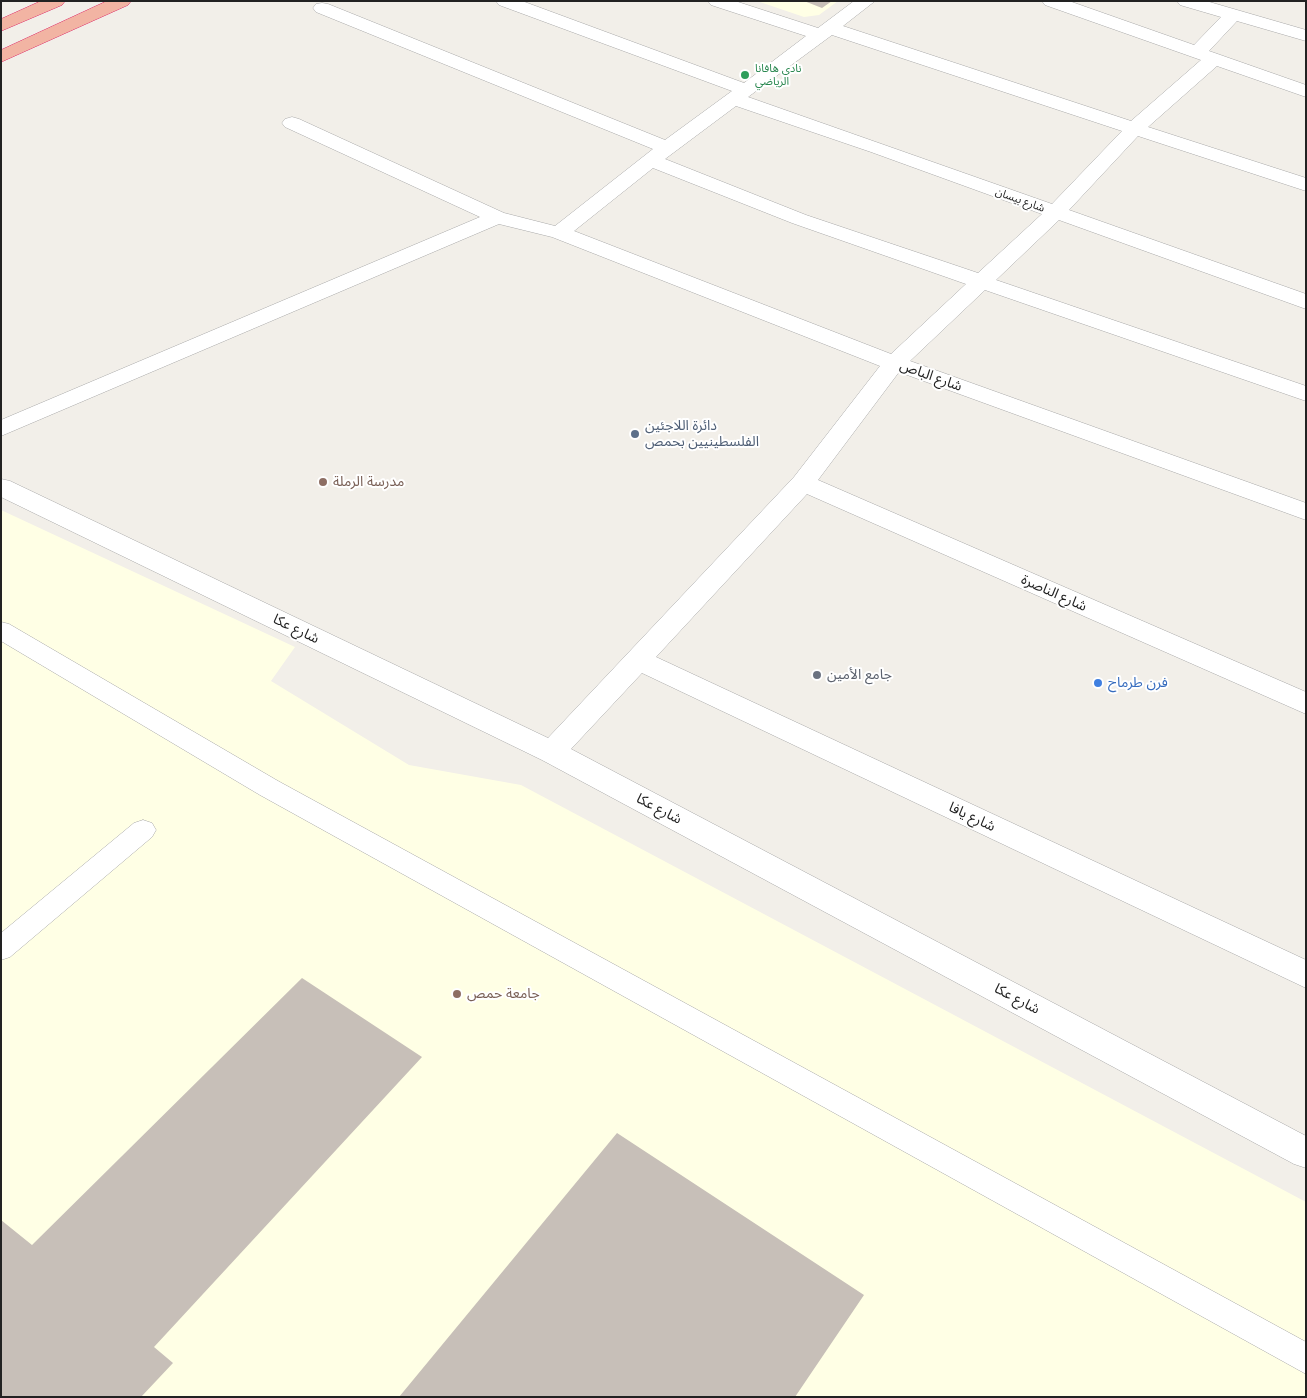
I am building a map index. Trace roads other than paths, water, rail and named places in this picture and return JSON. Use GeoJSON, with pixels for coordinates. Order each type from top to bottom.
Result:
{"type":"FeatureCollection","features":[{"type":"Feature","properties":{"kind":"highway"},"geometry":{"type":"LineString","coordinates":[[1,26],[56,1]]}},
{"type":"Feature","properties":{"kind":"highway"},"geometry":{"type":"LineString","coordinates":[[1,57],[122,1]]}},
{"type":"Feature","properties":{"kind":"street","name":"شارع بيسان"},"geometry":{"type":"LineString","coordinates":[[505,1],[740,94],[1055,213],[1306,302]]}},
{"type":"Feature","properties":{"kind":"street"},"geometry":{"type":"LineString","coordinates":[[717,1],[825,31],[1136,128],[1306,185]]}},
{"type":"Feature","properties":{"kind":"street"},"geometry":{"type":"LineString","coordinates":[[559,233],[659,154],[866,1]]}},
{"type":"Feature","properties":{"kind":"street"},"geometry":{"type":"LineString","coordinates":[[1051,1],[1306,92]]}},
{"type":"Feature","properties":{"kind":"street"},"geometry":{"type":"LineString","coordinates":[[1186,1],[1306,36]]}},
{"type":"Feature","properties":{"kind":"street"},"geometry":{"type":"LineString","coordinates":[[322,8],[659,154],[799,219],[1306,394]]}},
{"type":"Feature","properties":{"kind":"street"},"geometry":{"type":"LineString","coordinates":[[552,752],[803,483],[894,363],[1055,213],[1205,56],[1233,15]]}},
{"type":"Feature","properties":{"kind":"street","name":"شارع الباص"},"geometry":{"type":"LineString","coordinates":[[292,123],[497,218],[559,233],[894,363],[1306,512]]}},
{"type":"Feature","properties":{"kind":"street"},"geometry":{"type":"LineString","coordinates":[[1,429],[497,218]]}},
{"type":"Feature","properties":{"kind":"street","name":"شارع الناصرة"},"geometry":{"type":"LineString","coordinates":[[803,483],[1306,704]]}},
{"type":"Feature","properties":{"kind":"street","name":"شارع عكا"},"geometry":{"type":"LineString","coordinates":[[1,487],[552,752],[1306,1153]]}},
{"type":"Feature","properties":{"kind":"street","name":"شارع يافا"},"geometry":{"type":"LineString","coordinates":[[638,660],[1306,975]]}},
{"type":"Feature","properties":{"kind":"lane"},"geometry":{"type":"LineString","coordinates":[[1,630],[278,792],[1306,1359]]}},
{"type":"Feature","properties":{"kind":"lane"},"geometry":{"type":"LineString","coordinates":[[3,944],[143,830]]}},
{"type":"Feature","properties":{"kind":"place","name":"نادي هافانا الرياضي"},"geometry":{"type":"Point","coordinates":[745,75]}},
{"type":"Feature","properties":{"kind":"place","name":"دائرة اللاجئين الفلسطينيين بحمص"},"geometry":{"type":"Point","coordinates":[635,434]}},
{"type":"Feature","properties":{"kind":"place","name":"مدرسة الرملة"},"geometry":{"type":"Point","coordinates":[323,482]}},
{"type":"Feature","properties":{"kind":"place","name":"جامع الأمين"},"geometry":{"type":"Point","coordinates":[817,675]}},
{"type":"Feature","properties":{"kind":"place","name":"فرن طرماح"},"geometry":{"type":"Point","coordinates":[1098,683]}},
{"type":"Feature","properties":{"kind":"place","name":"جامعة حمص"},"geometry":{"type":"Point","coordinates":[457,994]}}]}
